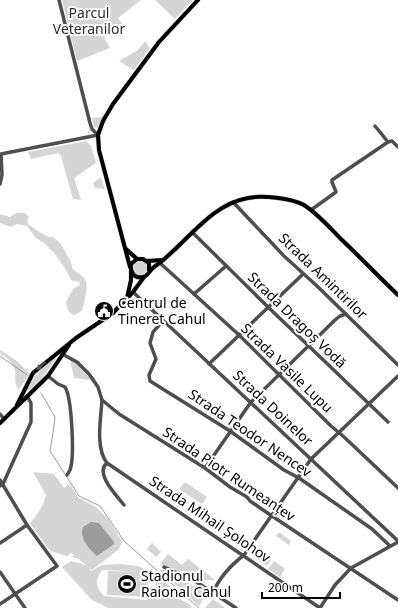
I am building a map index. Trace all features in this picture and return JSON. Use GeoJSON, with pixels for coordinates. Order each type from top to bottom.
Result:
{"type":"FeatureCollection","features":[{"type":"Feature","properties":{"kind":"main road"},"geometry":{"type":"LineString","coordinates":[[126,300],[131,280],[131,269],[99,150],[98,135],[108,113],[140,67],[159,42],[198,0]]}},
{"type":"Feature","properties":{"kind":"main road"},"geometry":{"type":"LineString","coordinates":[[17,405],[33,373],[71,341],[108,317],[133,292],[149,270],[165,259],[217,212],[233,202],[255,197],[293,200],[321,218],[398,295]]}},
{"type":"Feature","properties":{"kind":"main road"},"geometry":{"type":"LineString","coordinates":[[125,247],[137,259]]}},
{"type":"Feature","properties":{"kind":"main road"},"geometry":{"type":"LineString","coordinates":[[144,277],[136,277],[131,269],[133,262],[142,258],[147,261],[165,259]]}},
{"type":"Feature","properties":{"kind":"main road"},"geometry":{"type":"LineString","coordinates":[[147,261],[149,270]]}},
{"type":"Feature","properties":{"kind":"main road"},"geometry":{"type":"LineString","coordinates":[[0,423],[48,376],[71,341]]}},
{"type":"Feature","properties":{"kind":"main road"},"geometry":{"type":"LineString","coordinates":[[54,355],[58,356],[59,360]]}},
{"type":"Feature","properties":{"kind":"main road"},"geometry":{"type":"LineString","coordinates":[[25,390],[28,395]]}},
{"type":"Feature","properties":{"kind":"street"},"geometry":{"type":"LineString","coordinates":[[60,0],[90,123],[92,129],[98,135]]}},
{"type":"Feature","properties":{"kind":"street"},"geometry":{"type":"LineString","coordinates":[[374,126],[388,142]]}},
{"type":"Feature","properties":{"kind":"street"},"geometry":{"type":"LineString","coordinates":[[0,184],[2,175],[0,154],[98,135]]}},
{"type":"Feature","properties":{"kind":"street"},"geometry":{"type":"LineString","coordinates":[[310,210],[336,192],[332,180],[388,142],[392,141],[398,147]]}},
{"type":"Feature","properties":{"kind":"street","name":"Strada Amintirilor"},"geometry":{"type":"LineString","coordinates":[[233,202],[303,274],[309,278],[398,365]]}},
{"type":"Feature","properties":{"kind":"street","name":"Strada Dragoș Vodă"},"geometry":{"type":"LineString","coordinates":[[193,233],[268,308],[388,422]]}},
{"type":"Feature","properties":{"kind":"street","name":"Strada Vasile Lupu"},"geometry":{"type":"LineString","coordinates":[[160,263],[238,335],[338,433],[398,488]]}},
{"type":"Feature","properties":{"kind":"street"},"geometry":{"type":"LineString","coordinates":[[194,294],[226,266]]}},
{"type":"Feature","properties":{"kind":"street"},"geometry":{"type":"LineString","coordinates":[[209,364],[303,274]]}},
{"type":"Feature","properties":{"kind":"street","name":"Strada Doinelor"},"geometry":{"type":"LineString","coordinates":[[133,292],[398,541]]}},
{"type":"Feature","properties":{"kind":"street"},"geometry":{"type":"LineString","coordinates":[[205,468],[251,402],[335,320],[346,314]]}},
{"type":"Feature","properties":{"kind":"street","name":"Strada Teodor Nencev"},"geometry":{"type":"LineString","coordinates":[[163,321],[153,332],[150,344],[156,359],[149,375],[149,379],[230,431],[284,470],[299,478],[372,529],[390,546]]}},
{"type":"Feature","properties":{"kind":"street","name":"Strada Piotr Rumeanțev"},"geometry":{"type":"LineString","coordinates":[[62,354],[77,362],[89,374],[98,387],[102,400],[119,414],[205,468],[230,487],[247,496],[250,501],[398,600]]}},
{"type":"Feature","properties":{"kind":"street"},"geometry":{"type":"LineString","coordinates":[[48,376],[58,384],[65,387],[70,402],[72,415],[72,460],[67,475]]}},
{"type":"Feature","properties":{"kind":"street"},"geometry":{"type":"LineString","coordinates":[[214,593],[218,583],[244,555],[312,459],[398,376]]}},
{"type":"Feature","properties":{"kind":"street"},"geometry":{"type":"LineString","coordinates":[[2,485],[31,422],[31,403],[28,395]]}},
{"type":"Feature","properties":{"kind":"street"},"geometry":{"type":"LineString","coordinates":[[102,400],[101,450],[103,458],[107,463],[102,469],[109,485],[124,505]]}},
{"type":"Feature","properties":{"kind":"street"},"geometry":{"type":"LineString","coordinates":[[0,414],[4,419]]}},
{"type":"Feature","properties":{"kind":"street","name":"Strada Mihail Șolohov"},"geometry":{"type":"LineString","coordinates":[[107,463],[320,608]]}},
{"type":"Feature","properties":{"kind":"street"},"geometry":{"type":"LineString","coordinates":[[0,480],[27,525],[57,566],[0,604]]}},
{"type":"Feature","properties":{"kind":"street"},"geometry":{"type":"LineString","coordinates":[[0,543],[27,525]]}},
{"type":"Feature","properties":{"kind":"street"},"geometry":{"type":"LineString","coordinates":[[320,608],[335,585],[351,568],[398,541]]}},
{"type":"Feature","properties":{"kind":"street"},"geometry":{"type":"LineString","coordinates":[[164,567],[195,581],[236,608]]}},
{"type":"Feature","properties":{"kind":"street"},"geometry":{"type":"LineString","coordinates":[[0,572],[25,608]]}},
{"type":"Feature","properties":{"kind":"green space","name":"Parcul Veteranilor"},"geometry":{"type":"Polygon","coordinates":[[[62,0],[141,0],[118,18],[124,27],[104,37],[110,48],[77,61],[62,0]]]}},
{"type":"Feature","properties":{"kind":"green space","name":"Parcul Veteranilor"},"geometry":{"type":"Polygon","coordinates":[[[155,0],[193,0],[175,19],[155,0]]]}},
{"type":"Feature","properties":{"kind":"green space"},"geometry":{"type":"Polygon","coordinates":[[[145,41],[150,48],[134,70],[119,61],[138,50],[145,41]]]}},
{"type":"Feature","properties":{"kind":"green space"},"geometry":{"type":"Polygon","coordinates":[[[104,113],[105,114],[97,128],[94,127],[92,118],[101,117],[104,113]]]}},
{"type":"Feature","properties":{"kind":"green space"},"geometry":{"type":"Polygon","coordinates":[[[86,141],[91,146],[96,163],[74,178],[81,200],[73,199],[61,156],[58,153],[31,159],[28,152],[86,141]]]}},
{"type":"Feature","properties":{"kind":"green space"},"geometry":{"type":"Polygon","coordinates":[[[101,177],[105,189],[95,188],[93,183],[101,177]]]}},
{"type":"Feature","properties":{"kind":"green space"},"geometry":{"type":"Polygon","coordinates":[[[16,213],[25,213],[29,217],[27,221],[29,225],[48,237],[53,237],[61,244],[71,262],[72,268],[86,281],[84,304],[82,310],[78,313],[74,315],[70,313],[66,302],[73,289],[80,284],[79,282],[71,280],[55,254],[44,243],[36,238],[27,226],[17,224],[11,227],[0,223],[0,214],[10,217],[16,213]]]}},
{"type":"Feature","properties":{"kind":"green space"},"geometry":{"type":"Polygon","coordinates":[[[140,261],[145,263],[147,268],[145,273],[140,275],[135,273],[133,268],[135,263],[140,261]]]}},
{"type":"Feature","properties":{"kind":"green space"},"geometry":{"type":"Polygon","coordinates":[[[0,350],[17,361],[30,374],[18,389],[13,365],[0,353],[0,350]]]}},
{"type":"Feature","properties":{"kind":"green space"},"geometry":{"type":"Polygon","coordinates":[[[55,357],[57,358],[41,379],[29,391],[27,391],[36,375],[55,357]]]}},
{"type":"Feature","properties":{"kind":"green space"},"geometry":{"type":"Polygon","coordinates":[[[70,360],[77,364],[91,380],[74,378],[70,360]]]}},
{"type":"Feature","properties":{"kind":"green space"},"geometry":{"type":"Polygon","coordinates":[[[33,472],[54,474],[64,488],[69,484],[79,498],[96,507],[109,520],[122,542],[119,549],[92,570],[89,568],[91,571],[102,565],[120,564],[138,566],[153,573],[161,583],[167,583],[181,600],[189,604],[192,608],[109,608],[92,600],[62,567],[71,561],[86,565],[79,559],[72,557],[74,555],[71,553],[67,556],[50,551],[30,523],[40,510],[46,495],[33,472]],[[102,570],[97,583],[104,596],[147,600],[154,595],[156,588],[155,578],[148,572],[147,597],[107,595],[108,571],[143,572],[102,570]]]}},
{"type":"Feature","properties":{"kind":"green space"},"geometry":{"type":"Polygon","coordinates":[[[185,482],[207,497],[202,504],[179,489],[185,482]]]}},
{"type":"Feature","properties":{"kind":"green space"},"geometry":{"type":"Polygon","coordinates":[[[279,532],[291,541],[289,545],[276,536],[279,532]]]}},
{"type":"Feature","properties":{"kind":"green space"},"geometry":{"type":"Polygon","coordinates":[[[152,543],[161,552],[156,557],[147,549],[152,543]]]}},
{"type":"Feature","properties":{"kind":"green space"},"geometry":{"type":"Polygon","coordinates":[[[259,552],[271,561],[267,566],[255,557],[259,552]]]}},
{"type":"Feature","properties":{"kind":"green space"},"geometry":{"type":"Polygon","coordinates":[[[168,554],[182,565],[188,559],[215,580],[196,580],[160,564],[168,554]]]}},
{"type":"Feature","properties":{"kind":"green space"},"geometry":{"type":"Polygon","coordinates":[[[274,561],[285,569],[280,577],[268,569],[274,561]]]}},
{"type":"Feature","properties":{"kind":"green space"},"geometry":{"type":"Polygon","coordinates":[[[162,569],[207,593],[199,606],[160,571],[162,569]]]}},
{"type":"Feature","properties":{"kind":"green space"},"geometry":{"type":"Polygon","coordinates":[[[213,599],[225,608],[205,608],[213,599]]]}},
{"type":"Feature","properties":{"kind":"shaded area"},"geometry":{"type":"Polygon","coordinates":[[[91,522],[99,523],[114,542],[114,544],[97,556],[88,547],[82,535],[83,527],[91,522]]]}},
{"type":"Feature","properties":{"kind":"waterway"},"geometry":{"type":"LineString","coordinates":[[0,356],[27,375]]}},
{"type":"Feature","properties":{"kind":"waterway"},"geometry":{"type":"LineString","coordinates":[[41,393],[55,417],[50,451],[79,496],[100,506],[124,541],[199,608]]}},
{"type":"Feature","properties":{"kind":"place","name":"Centrul de Tineret Cahul"},"geometry":{"type":"Point","coordinates":[104,311]}},
{"type":"Feature","properties":{"kind":"place","name":"Stadionul Raional Cahul"},"geometry":{"type":"Point","coordinates":[127,584]}}]}
